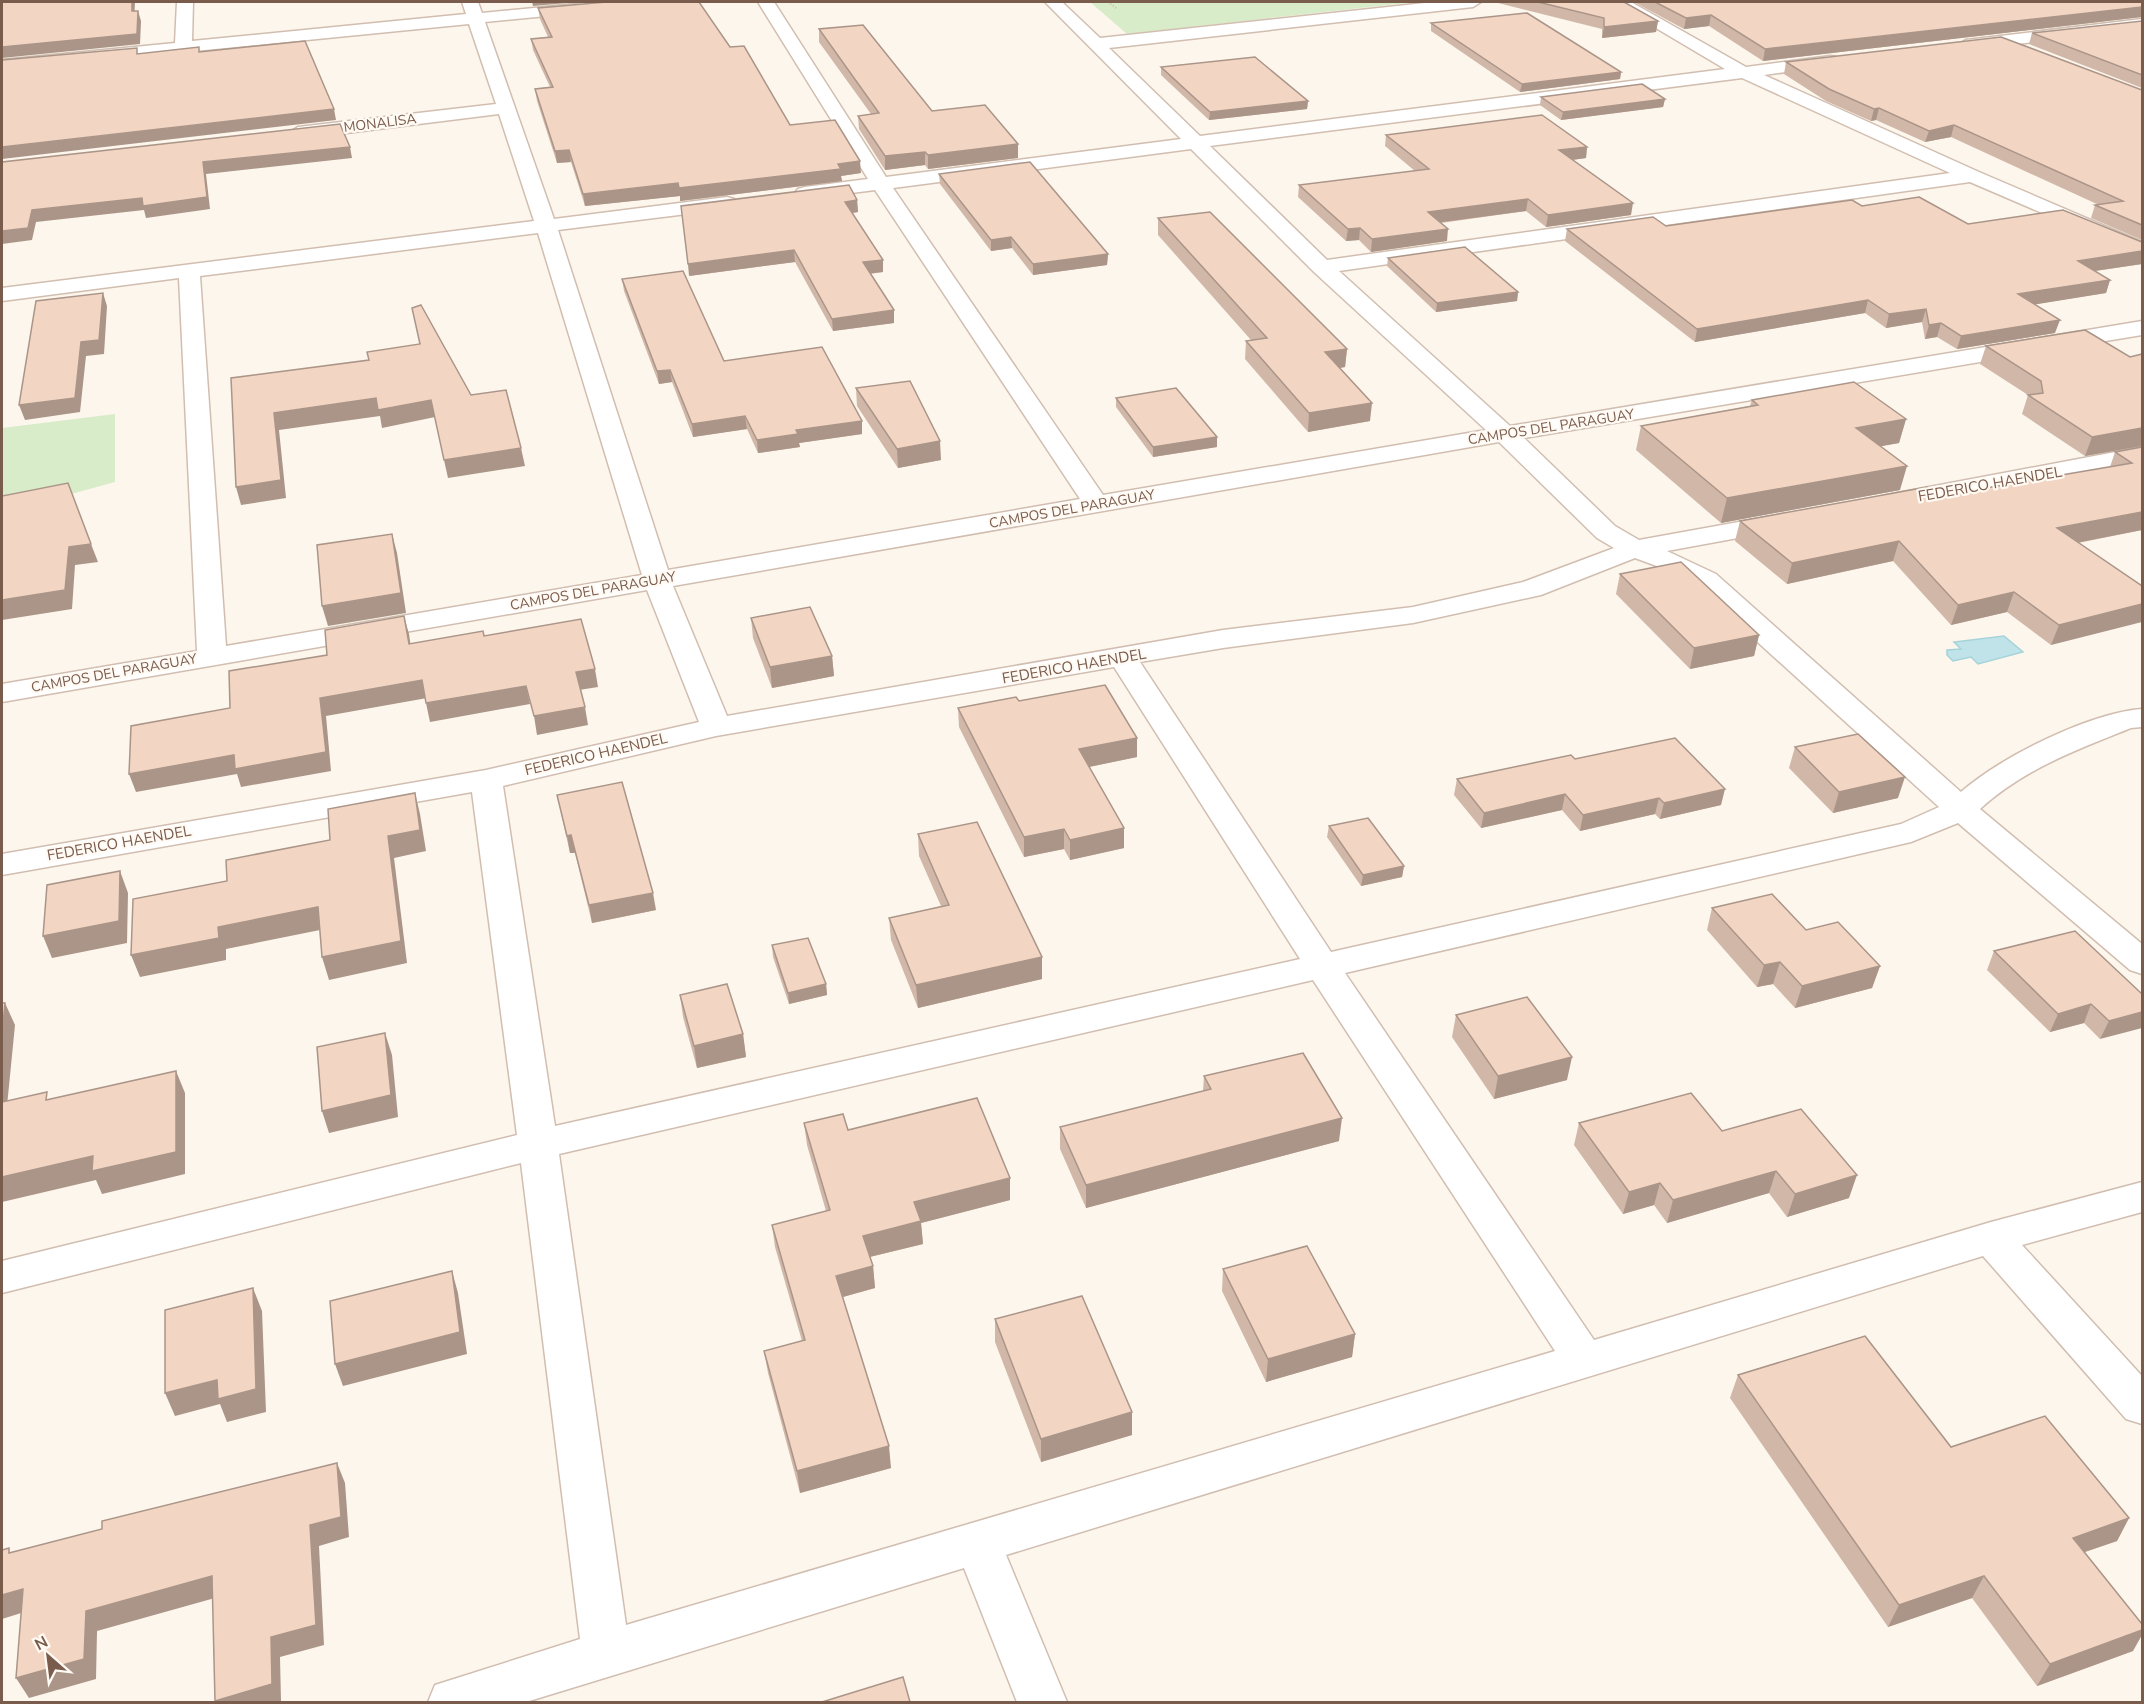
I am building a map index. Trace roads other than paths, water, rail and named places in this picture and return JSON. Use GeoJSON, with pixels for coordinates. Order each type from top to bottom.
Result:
{"type":"FeatureCollection","features":[{"type":"Feature","properties":{"kind":"street"},"geometry":{"type":"LineString","coordinates":[[183,46],[185,2]]}},
{"type":"Feature","properties":{"kind":"street"},"geometry":{"type":"LineString","coordinates":[[2,65],[183,46],[472,10],[640,2]]}},
{"type":"Feature","properties":{"kind":"street"},"geometry":{"type":"LineString","coordinates":[[766,2],[881,184],[1096,504]]}},
{"type":"Feature","properties":{"kind":"street"},"geometry":{"type":"LineString","coordinates":[[1053,2],[1322,267],[1506,434],[1606,532],[1635,549],[1675,563],[1706,580],[1961,809],[2142,962]]}},
{"type":"Feature","properties":{"kind":"street"},"geometry":{"type":"LineString","coordinates":[[1095,44],[1473,2]]}},
{"type":"Feature","properties":{"kind":"street"},"geometry":{"type":"LineString","coordinates":[[1620,2],[1741,71],[1972,176],[2142,249]]}},
{"type":"Feature","properties":{"kind":"street"},"geometry":{"type":"LineString","coordinates":[[472,10],[546,225],[657,580],[716,727]]}},
{"type":"Feature","properties":{"kind":"street"},"geometry":{"type":"LineString","coordinates":[[1952,47],[2142,24]]}},
{"type":"Feature","properties":{"kind":"street"},"geometry":{"type":"LineString","coordinates":[[1999,41],[2032,54]]}},
{"type":"Feature","properties":{"kind":"street"},"geometry":{"type":"LineString","coordinates":[[788,195],[1846,59]]}},
{"type":"Feature","properties":{"kind":"street","name":"MONALISA"},"geometry":{"type":"LineString","coordinates":[[284,134],[507,108]]}},
{"type":"Feature","properties":{"kind":"street"},"geometry":{"type":"LineString","coordinates":[[1322,267],[1972,176]]}},
{"type":"Feature","properties":{"kind":"street"},"geometry":{"type":"LineString","coordinates":[[2,294],[742,201]]}},
{"type":"Feature","properties":{"kind":"street"},"geometry":{"type":"LineString","coordinates":[[189,271],[212,656]]}},
{"type":"Feature","properties":{"kind":"street","name":"CAMPOS DEL PARAGUAY"},"geometry":{"type":"LineString","coordinates":[[2,693],[1506,434],[2142,328]]}},
{"type":"Feature","properties":{"kind":"street","name":"FEDERICO HAENDEL"},"geometry":{"type":"LineString","coordinates":[[1871,506],[2142,455]]}},
{"type":"Feature","properties":{"kind":"street","name":"FEDERICO HAENDEL"},"geometry":{"type":"LineString","coordinates":[[2,864],[486,780],[716,727],[1222,639],[1413,615],[1531,589],[1635,549],[1812,516]]}},
{"type":"Feature","properties":{"kind":"street"},"geometry":{"type":"LineString","coordinates":[[1123,658],[1323,967],[1585,1362]]}},
{"type":"Feature","properties":{"kind":"street"},"geometry":{"type":"LineString","coordinates":[[2,1277],[538,1144],[1911,832],[1961,809],[1989,784],[2040,753],[2125,720],[2142,717]]}},
{"type":"Feature","properties":{"kind":"street"},"geometry":{"type":"LineString","coordinates":[[486,780],[538,1144],[606,1654]]}},
{"type":"Feature","properties":{"kind":"street"},"geometry":{"type":"LineString","coordinates":[[453,1702],[1991,1238],[2142,1197]]}},
{"type":"Feature","properties":{"kind":"street"},"geometry":{"type":"LineString","coordinates":[[1991,1238],[2142,1406]]}},
{"type":"Feature","properties":{"kind":"street"},"geometry":{"type":"LineString","coordinates":[[978,1544],[1042,1702]]}},
{"type":"Feature","properties":{"kind":"water"},"geometry":{"type":"Polygon","coordinates":[[[2004,636],[2023,652],[1978,664],[1971,657],[1953,661],[1947,655],[1947,650],[1961,649],[1954,642],[2004,636]]]}}]}
